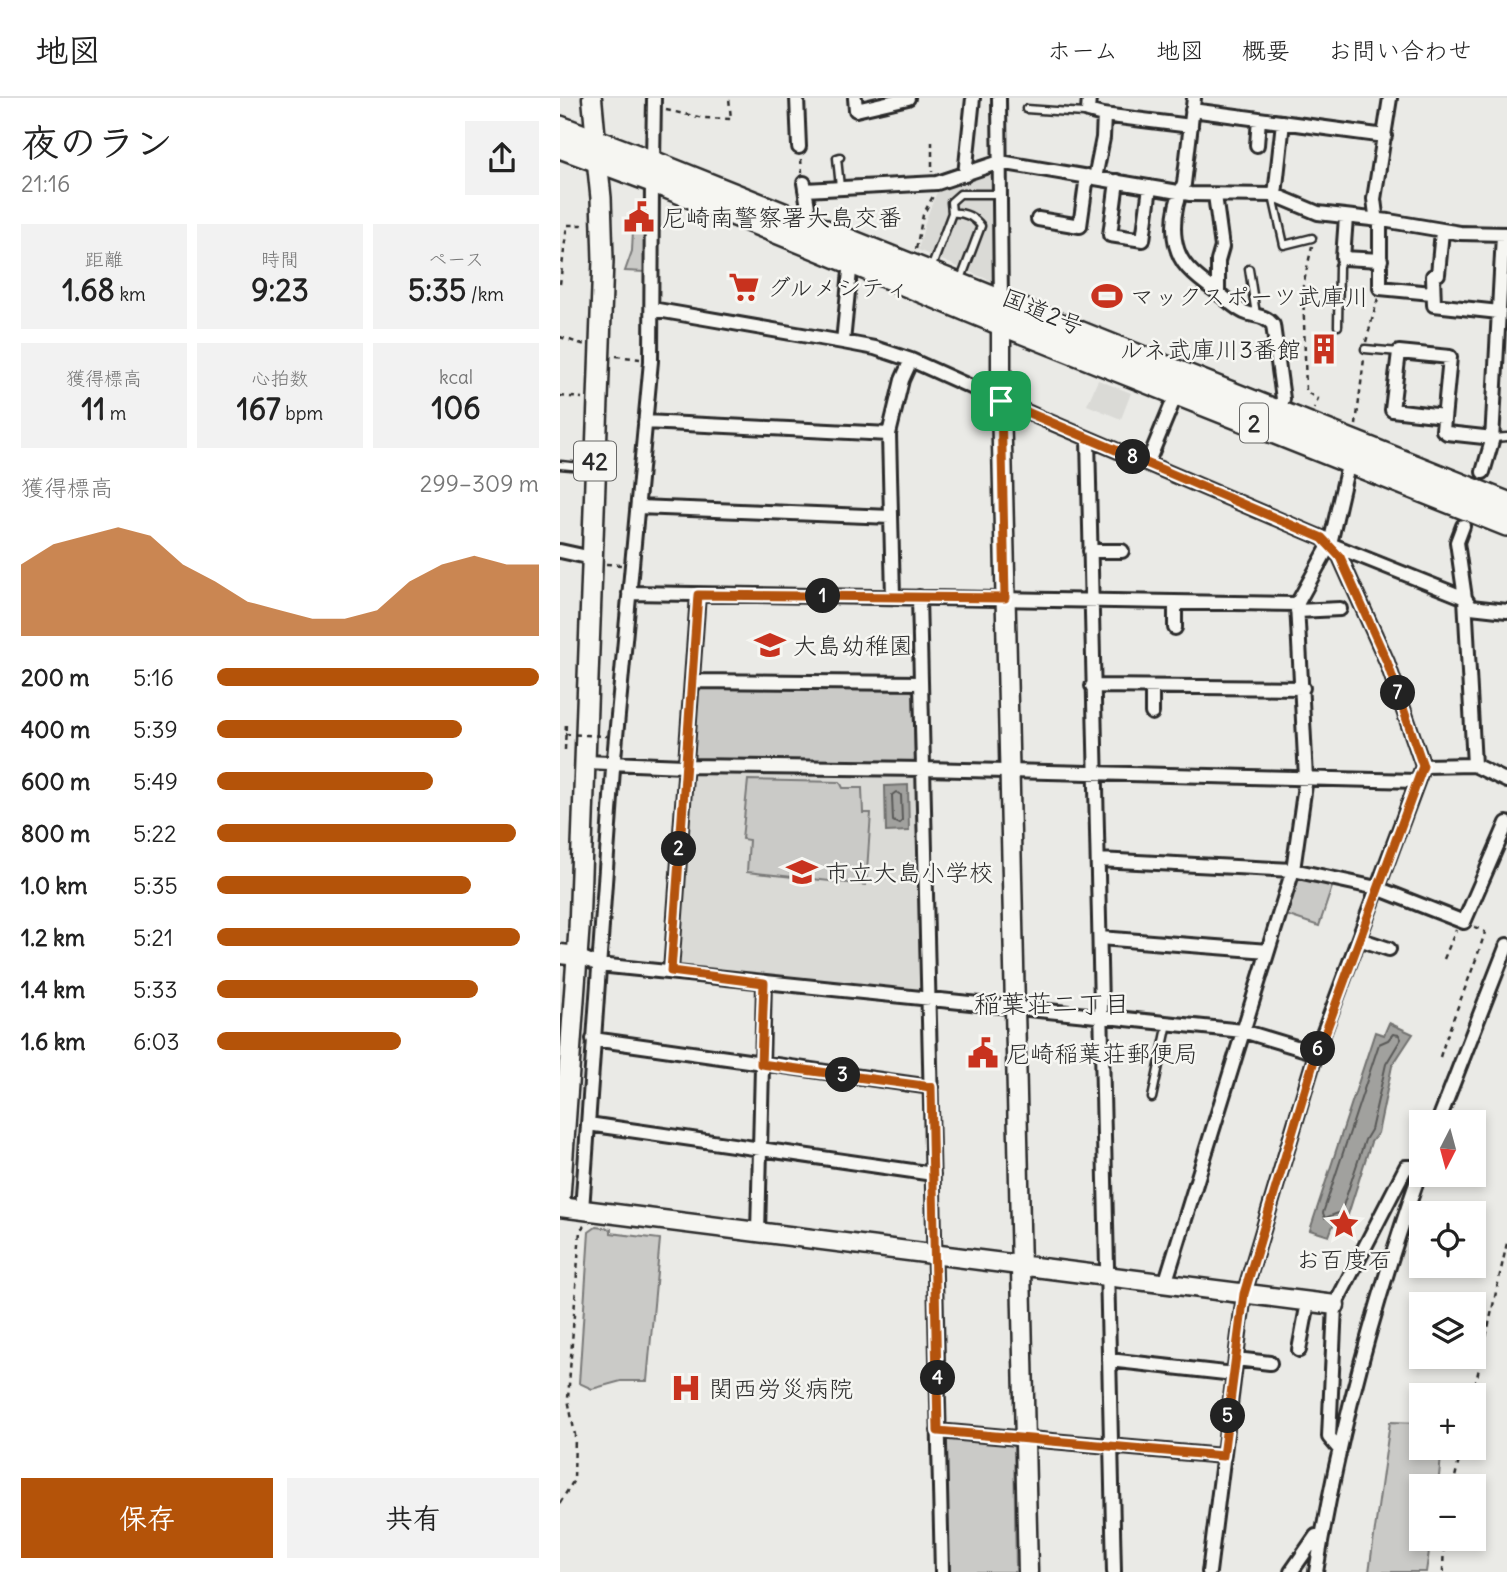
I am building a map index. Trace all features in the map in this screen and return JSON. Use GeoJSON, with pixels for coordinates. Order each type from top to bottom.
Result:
{"type":"FeatureCollection","features":[{"type":"Feature","properties":{"kind":"highway","name":"国道2号"},"geometry":{"type":"LineString","coordinates":[[560,128],[597,151],[802,223],[921,270],[958,286],[1001,313],[1177,392],[1507,524]]}},
{"type":"Feature","properties":{"kind":"highway","name":"国道2号"},"geometry":{"type":"LineString","coordinates":[[560,146],[597,151]]}},
{"type":"Feature","properties":{"kind":"highway","name":"国道2号"},"geometry":{"type":"LineString","coordinates":[[653,172],[851,261],[1278,413],[1507,504]]}},
{"type":"Feature","properties":{"kind":"main road","name":"42"},"geometry":{"type":"LineString","coordinates":[[560,1196],[569,955],[598,561],[595,469],[606,352],[597,151]]}},
{"type":"Feature","properties":{"kind":"street"},"geometry":{"type":"LineString","coordinates":[[592,98],[597,151]]}},
{"type":"Feature","properties":{"kind":"street"},"geometry":{"type":"LineString","coordinates":[[796,98],[799,147]]}},
{"type":"Feature","properties":{"kind":"street"},"geometry":{"type":"LineString","coordinates":[[855,98],[856,110],[908,98]]}},
{"type":"Feature","properties":{"kind":"street"},"geometry":{"type":"LineString","coordinates":[[965,175],[973,98]]}},
{"type":"Feature","properties":{"kind":"street"},"geometry":{"type":"LineString","coordinates":[[999,98],[1001,401],[1028,1572]]}},
{"type":"Feature","properties":{"kind":"street"},"geometry":{"type":"LineString","coordinates":[[1390,98],[1374,199],[1381,260],[1380,288],[1432,293]]}},
{"type":"Feature","properties":{"kind":"street"},"geometry":{"type":"LineString","coordinates":[[586,1215],[588,1124],[598,965],[651,361],[654,103]]}},
{"type":"Feature","properties":{"kind":"street"},"geometry":{"type":"LineString","coordinates":[[1089,104],[1104,115],[1191,125]]}},
{"type":"Feature","properties":{"kind":"street"},"geometry":{"type":"LineString","coordinates":[[1278,413],[1283,399],[1275,332],[1269,321],[1256,314],[1244,312],[1188,269],[1179,253],[1174,233],[1180,192],[1184,184],[1193,104],[1259,119],[1385,136]]}},
{"type":"Feature","properties":{"kind":"street"},"geometry":{"type":"LineString","coordinates":[[1038,219],[1080,226],[1103,138],[1104,115]]}},
{"type":"Feature","properties":{"kind":"street"},"geometry":{"type":"LineString","coordinates":[[1257,145],[1259,119]]}},
{"type":"Feature","properties":{"kind":"street"},"geometry":{"type":"LineString","coordinates":[[1274,194],[1283,122]]}},
{"type":"Feature","properties":{"kind":"street"},"geometry":{"type":"LineString","coordinates":[[802,223],[808,207],[804,187],[934,183],[1000,162],[1180,192],[1215,195],[1274,194],[1318,214],[1378,220],[1442,231],[1505,234],[1493,438],[1483,472]]}},
{"type":"Feature","properties":{"kind":"street"},"geometry":{"type":"LineString","coordinates":[[1117,181],[1110,235],[1143,240],[1150,187]]}},
{"type":"Feature","properties":{"kind":"street"},"geometry":{"type":"LineString","coordinates":[[1215,195],[1222,247],[1218,261],[1218,292]]}},
{"type":"Feature","properties":{"kind":"street"},"geometry":{"type":"LineString","coordinates":[[1346,217],[1342,258],[1381,260]]}},
{"type":"Feature","properties":{"kind":"street"},"geometry":{"type":"LineString","coordinates":[[1442,231],[1438,274],[1433,276],[1434,305],[1499,312]]}},
{"type":"Feature","properties":{"kind":"street"},"geometry":{"type":"LineString","coordinates":[[843,342],[851,261]]}},
{"type":"Feature","properties":{"kind":"street"},"geometry":{"type":"LineString","coordinates":[[652,309],[875,348],[911,360],[1087,439],[1148,462],[1322,538],[1330,544],[1465,597],[1471,607],[1507,611]]}},
{"type":"Feature","properties":{"kind":"street"},"geometry":{"type":"LineString","coordinates":[[1444,416],[1392,410],[1399,352],[1450,357],[1444,416],[1442,425],[1447,433],[1493,438]]}},
{"type":"Feature","properties":{"kind":"street"},"geometry":{"type":"LineString","coordinates":[[893,596],[889,434],[902,380],[911,360]]}},
{"type":"Feature","properties":{"kind":"street"},"geometry":{"type":"LineString","coordinates":[[1148,462],[1177,392]]}},
{"type":"Feature","properties":{"kind":"street"},"geometry":{"type":"LineString","coordinates":[[645,422],[889,434]]}},
{"type":"Feature","properties":{"kind":"street"},"geometry":{"type":"LineString","coordinates":[[1087,439],[1114,1572]]}},
{"type":"Feature","properties":{"kind":"street"},"geometry":{"type":"LineString","coordinates":[[1165,1284],[1293,870],[1306,778],[1297,608],[1330,544],[1349,461]]}},
{"type":"Feature","properties":{"kind":"street"},"geometry":{"type":"LineString","coordinates":[[638,508],[891,517]]}},
{"type":"Feature","properties":{"kind":"street"},"geometry":{"type":"LineString","coordinates":[[1463,526],[1457,542],[1465,597],[1474,765]]}},
{"type":"Feature","properties":{"kind":"street"},"geometry":{"type":"LineString","coordinates":[[1209,1572],[1244,1294],[1316,1054],[1423,766],[1387,662],[1340,557],[1330,544]]}},
{"type":"Feature","properties":{"kind":"street"},"geometry":{"type":"LineString","coordinates":[[560,551],[598,561]]}},
{"type":"Feature","properties":{"kind":"street"},"geometry":{"type":"LineString","coordinates":[[1090,551],[1122,551]]}},
{"type":"Feature","properties":{"kind":"street"},"geometry":{"type":"LineString","coordinates":[[629,593],[1005,598],[1340,609]]}},
{"type":"Feature","properties":{"kind":"street"},"geometry":{"type":"LineString","coordinates":[[671,971],[684,766],[694,681],[698,595]]}},
{"type":"Feature","properties":{"kind":"street"},"geometry":{"type":"LineString","coordinates":[[919,597],[942,1572]]}},
{"type":"Feature","properties":{"kind":"street"},"geometry":{"type":"LineString","coordinates":[[1175,602],[1175,628]]}},
{"type":"Feature","properties":{"kind":"street"},"geometry":{"type":"LineString","coordinates":[[694,681],[921,683]]}},
{"type":"Feature","properties":{"kind":"street"},"geometry":{"type":"LineString","coordinates":[[1093,686],[1303,688]]}},
{"type":"Feature","properties":{"kind":"street"},"geometry":{"type":"LineString","coordinates":[[1152,687],[1152,713]]}},
{"type":"Feature","properties":{"kind":"street"},"geometry":{"type":"LineString","coordinates":[[585,762],[1417,781]]}},
{"type":"Feature","properties":{"kind":"street"},"geometry":{"type":"LineString","coordinates":[[1423,766],[1474,765],[1507,781]]}},
{"type":"Feature","properties":{"kind":"street"},"geometry":{"type":"LineString","coordinates":[[1098,860],[1293,870],[1377,888],[1464,922],[1507,823]]}},
{"type":"Feature","properties":{"kind":"street"},"geometry":{"type":"LineString","coordinates":[[1100,939],[1268,951]]}},
{"type":"Feature","properties":{"kind":"street"},"geometry":{"type":"LineString","coordinates":[[1359,939],[1389,949]]}},
{"type":"Feature","properties":{"kind":"street"},"geometry":{"type":"LineString","coordinates":[[1443,1110],[1507,944]]}},
{"type":"Feature","properties":{"kind":"street"},"geometry":{"type":"LineString","coordinates":[[569,955],[598,965],[1243,1031],[1316,1054]]}},
{"type":"Feature","properties":{"kind":"street"},"geometry":{"type":"LineString","coordinates":[[758,1233],[764,983]]}},
{"type":"Feature","properties":{"kind":"street"},"geometry":{"type":"LineString","coordinates":[[593,1039],[931,1087]]}},
{"type":"Feature","properties":{"kind":"street"},"geometry":{"type":"LineString","coordinates":[[588,1124],[933,1174]]}},
{"type":"Feature","properties":{"kind":"street"},"geometry":{"type":"LineString","coordinates":[[1340,1450],[1329,1437],[1335,1306],[1406,1167],[1409,1167]]}},
{"type":"Feature","properties":{"kind":"street"},"geometry":{"type":"LineString","coordinates":[[1316,1572],[1340,1450],[1366,1342],[1415,1187]]}},
{"type":"Feature","properties":{"kind":"street"},"geometry":{"type":"LineString","coordinates":[[560,1208],[586,1215],[758,1233],[1335,1306]]}},
{"type":"Feature","properties":{"kind":"street"},"geometry":{"type":"LineString","coordinates":[[1299,1350],[1308,1302]]}},
{"type":"Feature","properties":{"kind":"street"},"geometry":{"type":"LineString","coordinates":[[1236,1359],[1270,1363]]}},
{"type":"Feature","properties":{"kind":"street"},"geometry":{"type":"LineString","coordinates":[[1110,1360],[1234,1374]]}},
{"type":"Feature","properties":{"kind":"street"},"geometry":{"type":"LineString","coordinates":[[938,1431],[1223,1456]]}},
{"type":"Feature","properties":{"kind":"street"},"geometry":{"type":"LineString","coordinates":[[1291,1572],[1311,1541],[1316,1536],[1322,1537]]}},
{"type":"Feature","properties":{"kind":"lane"},"geometry":{"type":"LineString","coordinates":[[1026,109],[1084,113],[1089,104]]}},
{"type":"Feature","properties":{"kind":"lane"},"geometry":{"type":"LineString","coordinates":[[840,157],[837,158],[840,187]]}},
{"type":"Feature","properties":{"kind":"lane"},"geometry":{"type":"LineString","coordinates":[[921,270],[952,213],[951,202],[960,194],[1000,194]]}},
{"type":"Feature","properties":{"kind":"lane"},"geometry":{"type":"LineString","coordinates":[[1274,194],[1284,245],[1312,239]]}},
{"type":"Feature","properties":{"kind":"lane"},"geometry":{"type":"LineString","coordinates":[[952,213],[961,212],[975,219],[981,226],[958,286]]}},
{"type":"Feature","properties":{"kind":"lane"},"geometry":{"type":"LineString","coordinates":[[1338,326],[1339,266],[1342,258]]}},
{"type":"Feature","properties":{"kind":"lane"},"geometry":{"type":"LineString","coordinates":[[1249,269],[1256,314]]}},
{"type":"Feature","properties":{"kind":"lane"},"geometry":{"type":"LineString","coordinates":[[1365,349],[1399,352]]}},
{"type":"Feature","properties":{"kind":"lane"},"geometry":{"type":"LineString","coordinates":[[1493,438],[1507,437]]}},
{"type":"Feature","properties":{"kind":"lane"},"geometry":{"type":"LineString","coordinates":[[560,465],[595,469]]}},
{"type":"Feature","properties":{"kind":"lane"},"geometry":{"type":"LineString","coordinates":[[1152,1098],[1168,1023]]}},
{"type":"Feature","properties":{"kind":"path"},"geometry":{"type":"LineString","coordinates":[[654,103],[703,118],[731,119],[729,98]]}},
{"type":"Feature","properties":{"kind":"path"},"geometry":{"type":"LineString","coordinates":[[921,270],[923,215],[932,200],[934,183],[932,141]]}},
{"type":"Feature","properties":{"kind":"path"},"geometry":{"type":"LineString","coordinates":[[799,147],[804,187]]}},
{"type":"Feature","properties":{"kind":"path"},"geometry":{"type":"LineString","coordinates":[[560,284],[567,225],[583,225]]}},
{"type":"Feature","properties":{"kind":"path"},"geometry":{"type":"LineString","coordinates":[[1312,239],[1303,286],[1302,309],[1306,392],[1318,398],[1314,411]]}},
{"type":"Feature","properties":{"kind":"path"},"geometry":{"type":"LineString","coordinates":[[560,337],[606,352],[651,361]]}},
{"type":"Feature","properties":{"kind":"path"},"geometry":{"type":"LineString","coordinates":[[560,396],[582,398]]}},
{"type":"Feature","properties":{"kind":"path"},"geometry":{"type":"LineString","coordinates":[[598,561],[631,566]]}},
{"type":"Feature","properties":{"kind":"path"},"geometry":{"type":"LineString","coordinates":[[565,750],[566,722]]}},
{"type":"Feature","properties":{"kind":"path"},"geometry":{"type":"LineString","coordinates":[[565,734],[607,736]]}},
{"type":"Feature","properties":{"kind":"path"},"geometry":{"type":"LineString","coordinates":[[1444,959],[1460,921]]}},
{"type":"Feature","properties":{"kind":"path"},"geometry":{"type":"LineString","coordinates":[[1440,1057],[1485,932]]}},
{"type":"Feature","properties":{"kind":"path"},"geometry":{"type":"LineString","coordinates":[[560,1503],[574,1480],[575,1435],[568,1399],[580,1230],[586,1215]]}},
{"type":"Feature","properties":{"kind":"path"},"geometry":{"type":"LineString","coordinates":[[1476,1383],[1507,1243]]}},
{"type":"Feature","properties":{"kind":"path"},"geometry":{"type":"LineString","coordinates":[[1443,1572],[1444,1551]]}},
{"type":"Feature","properties":{"kind":"shaded area"},"geometry":{"type":"Polygon","coordinates":[[[989,170],[995,174],[995,279],[989,280],[918,250],[926,219],[939,187],[989,170]]]}},
{"type":"Feature","properties":{"kind":"shaded area"},"geometry":{"type":"Polygon","coordinates":[[[633,230],[645,231],[645,272],[625,271],[632,251],[633,230]]]}},
{"type":"Feature","properties":{"kind":"shaded area"},"geometry":{"type":"Polygon","coordinates":[[[1098,380],[1131,393],[1121,419],[1087,405],[1098,380]]]}},
{"type":"Feature","properties":{"kind":"shaded area"},"geometry":{"type":"Polygon","coordinates":[[[706,685],[911,689],[915,760],[911,765],[696,763],[693,759],[698,691],[706,685]]]}},
{"type":"Feature","properties":{"kind":"shaded area","name":"市立大島小学校"},"geometry":{"type":"Polygon","coordinates":[[[693,772],[911,775],[919,781],[921,988],[913,992],[681,968],[677,963],[690,776],[693,772]]]}},
{"type":"Feature","properties":{"kind":"shaded area"},"geometry":{"type":"Polygon","coordinates":[[[748,780],[840,782],[843,788],[862,788],[863,813],[871,813],[866,885],[747,872],[749,840],[742,839],[748,780]]]}},
{"type":"Feature","properties":{"kind":"shaded area"},"geometry":{"type":"Polygon","coordinates":[[[1299,876],[1333,884],[1319,926],[1286,915],[1296,878],[1299,876]]]}},
{"type":"Feature","properties":{"kind":"shaded area"},"geometry":{"type":"Polygon","coordinates":[[[596,1227],[611,1229],[611,1233],[660,1239],[647,1381],[621,1381],[592,1389],[579,1383],[589,1232],[596,1227]]]}},
{"type":"Feature","properties":{"kind":"shaded area"},"geometry":{"type":"Polygon","coordinates":[[[1390,1422],[1409,1423],[1409,1460],[1441,1460],[1439,1474],[1409,1474],[1409,1551],[1429,1551],[1426,1572],[1369,1572],[1390,1422]]]}},
{"type":"Feature","properties":{"kind":"shaded area"},"geometry":{"type":"Polygon","coordinates":[[[947,1438],[1010,1444],[1014,1447],[1016,1572],[947,1572],[944,1442],[947,1438]]]}},
{"type":"Feature","properties":{"kind":"water"},"geometry":{"type":"Polygon","coordinates":[[[908,785],[909,831],[886,832],[885,786],[908,785]]]}},
{"type":"Feature","properties":{"kind":"water"},"geometry":{"type":"Polygon","coordinates":[[[1389,1023],[1413,1034],[1392,1066],[1378,1133],[1371,1142],[1346,1221],[1335,1220],[1329,1236],[1310,1230],[1375,1032],[1384,1035],[1389,1023]]]}},
{"type":"Feature","properties":{"kind":"place","name":"尼崎南警察署大島交番"},"geometry":{"type":"Point","coordinates":[639,217]}},
{"type":"Feature","properties":{"kind":"place","name":"グルメシティ"},"geometry":{"type":"Point","coordinates":[744,287]}},
{"type":"Feature","properties":{"kind":"place","name":"マックスポーツ武庫川"},"geometry":{"type":"Point","coordinates":[1107,296]}},
{"type":"Feature","properties":{"kind":"place","name":"ルネ武庫川3番館"},"geometry":{"type":"Point","coordinates":[1324,349]}},
{"type":"Feature","properties":{"kind":"place","name":"大島幼稚園"},"geometry":{"type":"Point","coordinates":[770,645]}},
{"type":"Feature","properties":{"kind":"place","name":"市立大島小学校"},"geometry":{"type":"Point","coordinates":[802,872]}},
{"type":"Feature","properties":{"kind":"place","name":"尼崎稲葉荘郵便局"},"geometry":{"type":"Point","coordinates":[983,1053]}},
{"type":"Feature","properties":{"kind":"place","name":"お百度石"},"geometry":{"type":"Point","coordinates":[1344,1224]}},
{"type":"Feature","properties":{"kind":"place","name":"関西労災病院"},"geometry":{"type":"Point","coordinates":[686,1388]}},
{"type":"Feature","properties":{"kind":"district","name":"稲葉荘二丁目"},"geometry":{"type":"Point","coordinates":[1052,1003]}},
{"type":"Feature","properties":{"kind":"route"},"geometry":{"type":"LineString","coordinates":[[1001,401],[1087,439],[1148,462],[1322,538],[1330,544],[1340,557],[1387,662],[1423,766],[1316,1054],[1244,1294],[1223,1456],[938,1431],[931,1087],[761,1064],[764,983],[671,971],[684,766],[694,681],[698,595],[1005,598],[1001,401]]}}]}
